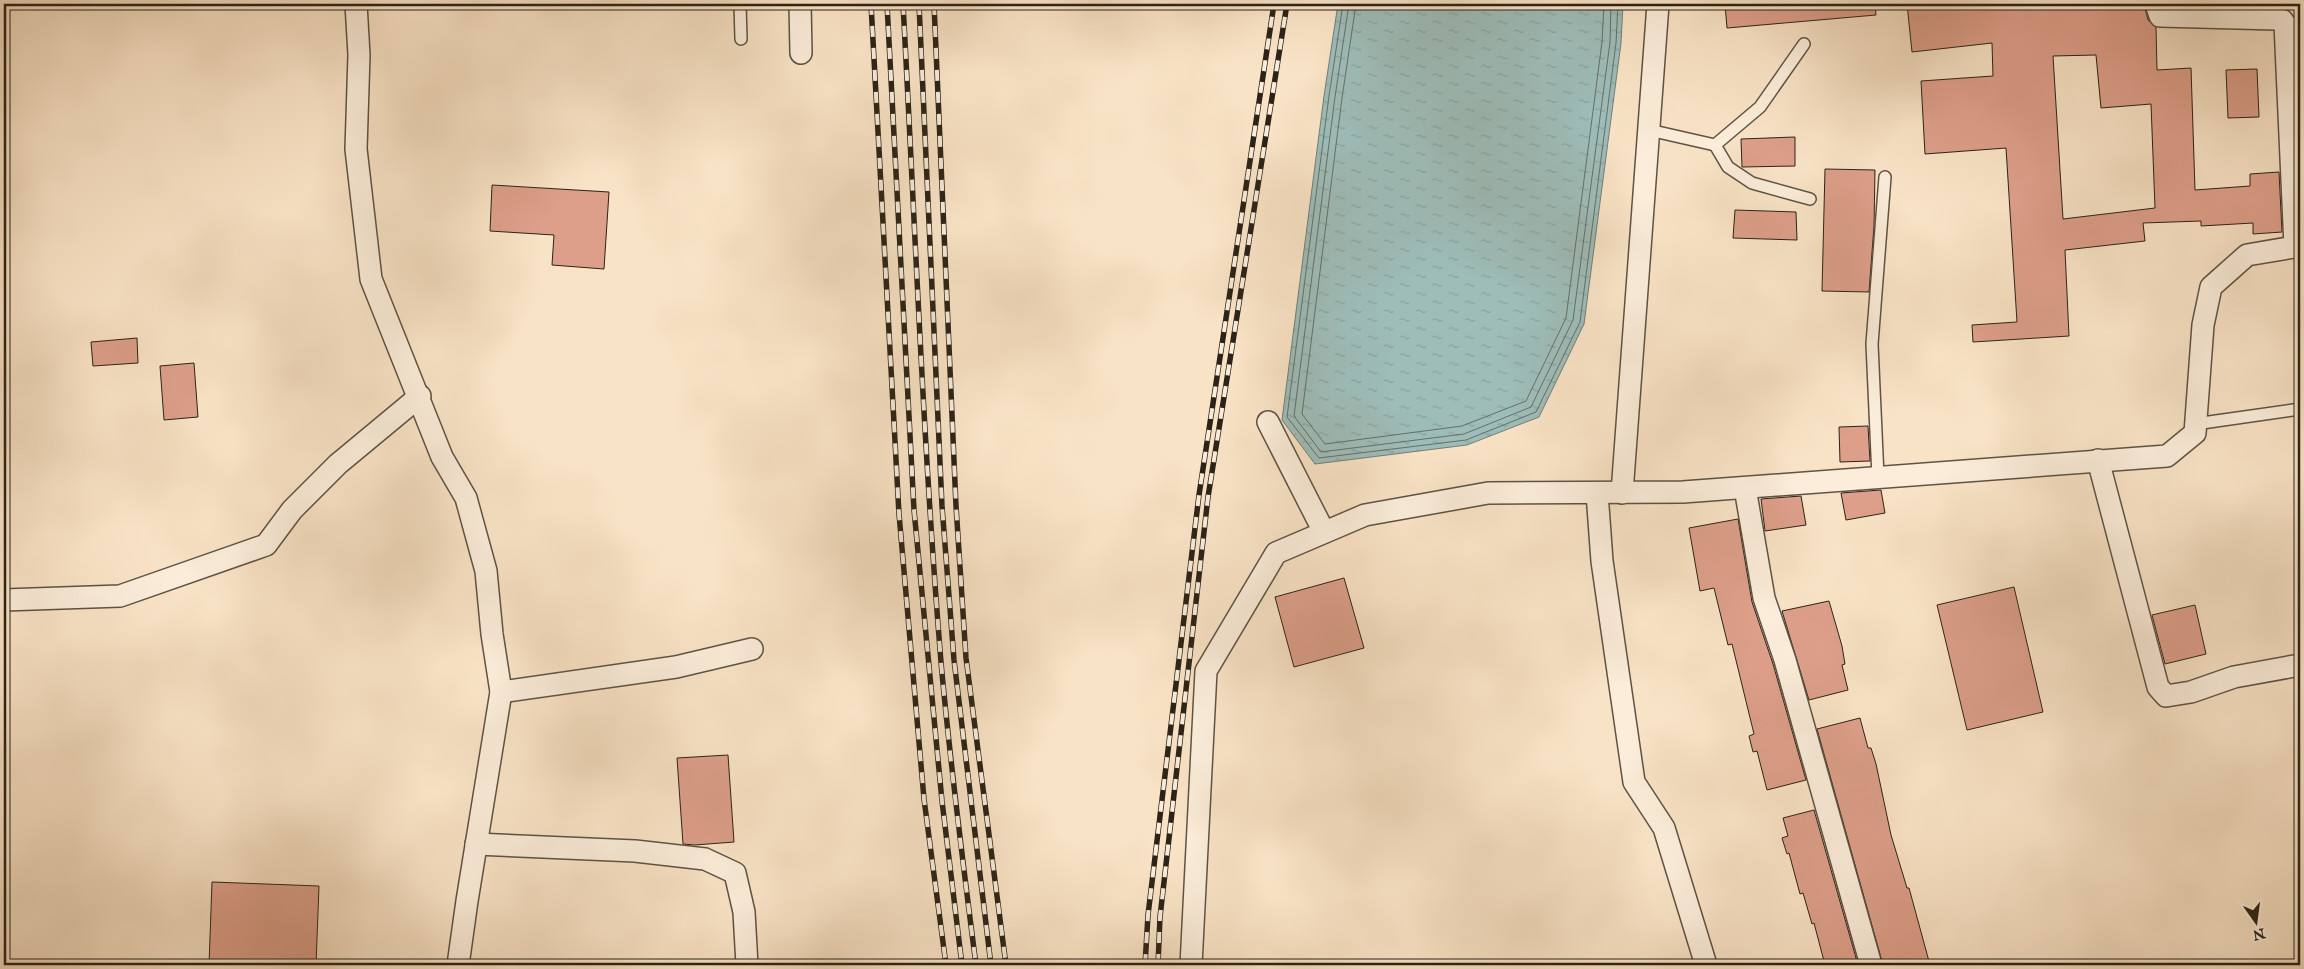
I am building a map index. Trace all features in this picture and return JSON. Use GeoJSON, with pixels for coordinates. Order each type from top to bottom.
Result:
{"type":"FeatureCollection","features":[{"type":"Feature","properties":{"kind":"street"},"geometry":{"type":"LineString","coordinates":[[356,4],[360,55],[356,149],[371,279],[420,396],[442,457],[466,498],[486,571],[492,634],[501,692],[458,965]]}},
{"type":"Feature","properties":{"kind":"street"},"geometry":{"type":"LineString","coordinates":[[800,4],[801,54]]}},
{"type":"Feature","properties":{"kind":"street"},"geometry":{"type":"LineString","coordinates":[[1622,493],[1658,4]]}},
{"type":"Feature","properties":{"kind":"street"},"geometry":{"type":"LineString","coordinates":[[1191,965],[1206,671],[1276,553],[1365,515],[1488,493],[1683,492],[2167,456],[2194,433],[2203,325],[2211,287],[2247,255],[2297,246],[2285,24],[2282,20],[2276,19],[2160,16],[2157,13],[2156,4]]}},
{"type":"Feature","properties":{"kind":"street"},"geometry":{"type":"LineString","coordinates":[[4,600],[120,596],[266,545],[292,510],[338,464],[420,396]]}},
{"type":"Feature","properties":{"kind":"street"},"geometry":{"type":"LineString","coordinates":[[1268,422],[1324,532]]}},
{"type":"Feature","properties":{"kind":"street"},"geometry":{"type":"LineString","coordinates":[[2098,460],[2158,687],[2166,696],[2191,692],[2234,677],[2300,665]]}},
{"type":"Feature","properties":{"kind":"street"},"geometry":{"type":"LineString","coordinates":[[1745,488],[1764,598],[1785,660],[1871,965]]}},
{"type":"Feature","properties":{"kind":"street"},"geometry":{"type":"LineString","coordinates":[[1596,493],[1602,560],[1634,782],[1664,828],[1706,965]]}},
{"type":"Feature","properties":{"kind":"street"},"geometry":{"type":"LineString","coordinates":[[501,692],[676,667],[752,648]]}},
{"type":"Feature","properties":{"kind":"street"},"geometry":{"type":"LineString","coordinates":[[476,844],[635,851],[705,859],[735,873],[744,912],[747,965]]}},
{"type":"Feature","properties":{"kind":"lane"},"geometry":{"type":"LineString","coordinates":[[740,4],[741,39]]}},
{"type":"Feature","properties":{"kind":"lane"},"geometry":{"type":"LineString","coordinates":[[1715,144],[1760,106],[1804,44]]}},
{"type":"Feature","properties":{"kind":"lane"},"geometry":{"type":"LineString","coordinates":[[1648,130],[1715,144],[1728,167],[1752,182],[1810,199]]}},
{"type":"Feature","properties":{"kind":"lane"},"geometry":{"type":"LineString","coordinates":[[1878,478],[1872,344],[1885,177]]}},
{"type":"Feature","properties":{"kind":"lane"},"geometry":{"type":"LineString","coordinates":[[2195,424],[2300,409]]}},
{"type":"Feature","properties":{"kind":"water"},"geometry":{"type":"Polygon","coordinates":[[[1338,4],[1623,4],[1621,43],[1584,324],[1539,417],[1467,445],[1315,464],[1282,420],[1324,96],[1338,4]]]}},
{"type":"Feature","properties":{"kind":"building"},"geometry":{"type":"Polygon","coordinates":[[[1725,4],[1875,4],[1876,15],[1727,28],[1725,4]]]}},
{"type":"Feature","properties":{"kind":"building"},"geometry":{"type":"Polygon","coordinates":[[[1907,4],[1983,4],[1984,8],[2144,4],[2148,20],[2156,27],[2157,70],[2191,68],[2195,190],[2250,186],[2250,174],[2279,172],[2282,232],[2253,234],[2253,223],[2201,226],[2201,221],[2143,223],[2145,241],[2065,250],[2069,336],[1973,342],[1972,325],[2017,322],[2006,148],[1925,154],[1921,81],[1993,76],[1992,43],[1912,52],[1907,4]],[[2096,55],[2053,56],[2063,219],[2155,208],[2151,104],[2101,108],[2096,55]]]}},
{"type":"Feature","properties":{"kind":"building"},"geometry":{"type":"Polygon","coordinates":[[[2257,69],[2259,117],[2228,118],[2226,70],[2257,69]]]}},
{"type":"Feature","properties":{"kind":"building"},"geometry":{"type":"Polygon","coordinates":[[[1795,137],[1795,166],[1742,167],[1741,139],[1795,137]]]}},
{"type":"Feature","properties":{"kind":"building"},"geometry":{"type":"Polygon","coordinates":[[[1825,169],[1875,170],[1874,226],[1869,292],[1822,291],[1825,169]]]}},
{"type":"Feature","properties":{"kind":"building"},"geometry":{"type":"Polygon","coordinates":[[[492,185],[609,192],[604,269],[552,265],[554,235],[490,231],[492,185]]]}},
{"type":"Feature","properties":{"kind":"building"},"geometry":{"type":"Polygon","coordinates":[[[1735,210],[1796,212],[1797,240],[1733,238],[1735,210]]]}},
{"type":"Feature","properties":{"kind":"building"},"geometry":{"type":"Polygon","coordinates":[[[137,338],[138,363],[93,366],[91,342],[137,338]]]}},
{"type":"Feature","properties":{"kind":"building"},"geometry":{"type":"Polygon","coordinates":[[[194,363],[198,417],[164,420],[160,366],[194,363]]]}},
{"type":"Feature","properties":{"kind":"building"},"geometry":{"type":"Polygon","coordinates":[[[1868,426],[1870,461],[1840,462],[1839,427],[1868,426]]]}},
{"type":"Feature","properties":{"kind":"building"},"geometry":{"type":"Polygon","coordinates":[[[1881,490],[1885,513],[1846,520],[1841,493],[1881,490]]]}},
{"type":"Feature","properties":{"kind":"building"},"geometry":{"type":"Polygon","coordinates":[[[1801,496],[1806,525],[1765,531],[1761,499],[1801,496]]]}},
{"type":"Feature","properties":{"kind":"building"},"geometry":{"type":"Polygon","coordinates":[[[1738,519],[1752,602],[1773,664],[1806,780],[1767,790],[1757,751],[1753,752],[1749,736],[1754,734],[1732,644],[1728,645],[1714,588],[1700,591],[1689,528],[1738,519]]]}},
{"type":"Feature","properties":{"kind":"building"},"geometry":{"type":"Polygon","coordinates":[[[1344,578],[1364,648],[1294,667],[1275,597],[1344,578]]]}},
{"type":"Feature","properties":{"kind":"building"},"geometry":{"type":"Polygon","coordinates":[[[2014,587],[2043,712],[1967,730],[1937,605],[2014,587]]]}},
{"type":"Feature","properties":{"kind":"building"},"geometry":{"type":"Polygon","coordinates":[[[1829,601],[1842,646],[1845,664],[1842,665],[1848,690],[1809,700],[1782,611],[1829,601]]]}},
{"type":"Feature","properties":{"kind":"building"},"geometry":{"type":"Polygon","coordinates":[[[2195,605],[2206,654],[2165,664],[2152,615],[2195,605]]]}},
{"type":"Feature","properties":{"kind":"building"},"geometry":{"type":"Polygon","coordinates":[[[1860,718],[1868,748],[1871,748],[1876,764],[1891,835],[1907,888],[1909,888],[1930,965],[1883,965],[1817,729],[1860,718]]]}},
{"type":"Feature","properties":{"kind":"building"},"geometry":{"type":"Polygon","coordinates":[[[728,755],[734,842],[683,844],[677,758],[728,755]]]}},
{"type":"Feature","properties":{"kind":"building"},"geometry":{"type":"Polygon","coordinates":[[[1814,810],[1858,965],[1825,965],[1814,923],[1812,924],[1803,893],[1800,894],[1789,853],[1787,854],[1782,838],[1788,836],[1783,818],[1814,810]]]}},
{"type":"Feature","properties":{"kind":"building"},"geometry":{"type":"Polygon","coordinates":[[[212,882],[319,886],[316,965],[209,965],[212,882]]]}},
{"type":"Feature","properties":{"kind":"railway"},"geometry":{"type":"LineString","coordinates":[[871,4],[899,514],[924,799],[946,965]]}},
{"type":"Feature","properties":{"kind":"railway"},"geometry":{"type":"LineString","coordinates":[[887,4],[914,510],[942,801],[962,965]]}},
{"type":"Feature","properties":{"kind":"railway"},"geometry":{"type":"LineString","coordinates":[[903,4],[924,415],[941,662],[948,738],[976,965]]}},
{"type":"Feature","properties":{"kind":"railway"},"geometry":{"type":"LineString","coordinates":[[919,4],[942,506],[954,660],[991,965]]}},
{"type":"Feature","properties":{"kind":"railway"},"geometry":{"type":"LineString","coordinates":[[934,4],[956,506],[966,658],[1006,965]]}},
{"type":"Feature","properties":{"kind":"railway"},"geometry":{"type":"LineString","coordinates":[[1145,965],[1148,915],[1199,495],[1274,4]]}},
{"type":"Feature","properties":{"kind":"railway"},"geometry":{"type":"LineString","coordinates":[[1158,965],[1160,917],[1208,497],[1287,4]]}}]}
